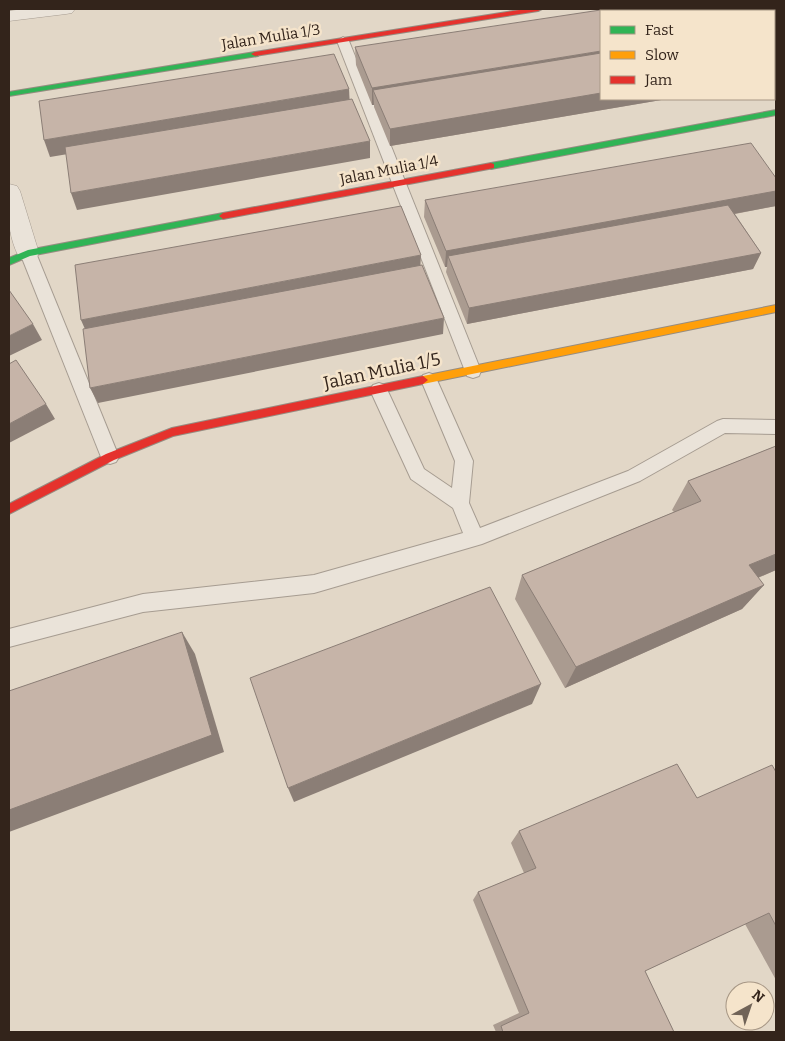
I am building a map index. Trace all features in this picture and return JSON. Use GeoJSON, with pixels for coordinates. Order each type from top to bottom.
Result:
{"type":"FeatureCollection","features":[{"type":"Feature","properties":{"kind":"street"},"geometry":{"type":"LineString","coordinates":[[9,16],[66,9]]}},
{"type":"Feature","properties":{"kind":"street","name":"Jalan Mulia 1/3"},"geometry":{"type":"LineString","coordinates":[[9,94],[538,9]]}},
{"type":"Feature","properties":{"kind":"street","name":"Jalan Mulia 1/4"},"geometry":{"type":"LineString","coordinates":[[18,258],[776,112]]}},
{"type":"Feature","properties":{"kind":"street"},"geometry":{"type":"LineString","coordinates":[[9,192],[18,258]]}},
{"type":"Feature","properties":{"kind":"street","name":"Jalan Mulia 1/5"},"geometry":{"type":"LineString","coordinates":[[9,509],[110,457],[172,432],[776,308]]}},
{"type":"Feature","properties":{"kind":"lane"},"geometry":{"type":"LineString","coordinates":[[343,41],[473,371]]}},
{"type":"Feature","properties":{"kind":"lane"},"geometry":{"type":"LineString","coordinates":[[18,258],[110,457]]}},
{"type":"Feature","properties":{"kind":"lane"},"geometry":{"type":"LineString","coordinates":[[429,380],[464,461],[460,504]]}},
{"type":"Feature","properties":{"kind":"lane"},"geometry":{"type":"LineString","coordinates":[[380,390],[417,474],[460,504],[476,538]]}},
{"type":"Feature","properties":{"kind":"lane"},"geometry":{"type":"LineString","coordinates":[[9,638],[142,603],[314,584],[476,538],[634,476],[723,426],[776,427]]}},
{"type":"Feature","properties":{"kind":"building"},"geometry":{"type":"Polygon","coordinates":[[[708,9],[709,10],[600,10],[708,9]]]}},
{"type":"Feature","properties":{"kind":"building"},"geometry":{"type":"Polygon","coordinates":[[[600,10],[600,51],[372,88],[355,47],[600,10]]]}},
{"type":"Feature","properties":{"kind":"building"},"geometry":{"type":"Polygon","coordinates":[[[600,53],[600,93],[390,129],[373,90],[600,53]]]}},
{"type":"Feature","properties":{"kind":"building"},"geometry":{"type":"Polygon","coordinates":[[[334,54],[349,89],[44,140],[39,101],[334,54]]]}},
{"type":"Feature","properties":{"kind":"building"},"geometry":{"type":"Polygon","coordinates":[[[352,99],[370,141],[71,193],[65,147],[352,99]]]}},
{"type":"Feature","properties":{"kind":"building"},"geometry":{"type":"Polygon","coordinates":[[[751,143],[776,178],[776,191],[446,251],[425,200],[751,143]]]}},
{"type":"Feature","properties":{"kind":"building"},"geometry":{"type":"Polygon","coordinates":[[[728,205],[761,253],[469,308],[448,256],[728,205]]]}},
{"type":"Feature","properties":{"kind":"building"},"geometry":{"type":"Polygon","coordinates":[[[401,206],[421,255],[81,320],[75,265],[401,206]]]}},
{"type":"Feature","properties":{"kind":"building"},"geometry":{"type":"Polygon","coordinates":[[[422,265],[444,318],[90,388],[83,329],[422,265]]]}},
{"type":"Feature","properties":{"kind":"building"},"geometry":{"type":"Polygon","coordinates":[[[9,290],[33,324],[9,336],[9,290]]]}},
{"type":"Feature","properties":{"kind":"building"},"geometry":{"type":"Polygon","coordinates":[[[16,360],[46,404],[9,424],[9,364],[16,360]]]}},
{"type":"Feature","properties":{"kind":"building"},"geometry":{"type":"Polygon","coordinates":[[[776,446],[776,554],[749,565],[764,585],[576,667],[522,575],[701,501],[688,481],[776,446]]]}},
{"type":"Feature","properties":{"kind":"building"},"geometry":{"type":"Polygon","coordinates":[[[490,587],[541,684],[288,788],[250,678],[490,587]]]}},
{"type":"Feature","properties":{"kind":"building"},"geometry":{"type":"Polygon","coordinates":[[[182,632],[212,735],[9,810],[9,691],[182,632]]]}},
{"type":"Feature","properties":{"kind":"building"},"geometry":{"type":"Polygon","coordinates":[[[677,764],[697,798],[772,765],[776,772],[776,926],[769,913],[645,971],[674,1032],[503,1032],[501,1026],[529,1013],[478,892],[536,868],[519,831],[677,764]]]}},
{"type":"Feature","properties":{"kind":"traffic: fast"},"geometry":{"type":"LineString","coordinates":[[9,94],[255,54]]}},
{"type":"Feature","properties":{"kind":"traffic: fast"},"geometry":{"type":"LineString","coordinates":[[491,166],[776,112]]}},
{"type":"Feature","properties":{"kind":"traffic: fast"},"geometry":{"type":"LineString","coordinates":[[9,262],[28,253],[223,216]]}},
{"type":"Feature","properties":{"kind":"traffic: slow"},"geometry":{"type":"LineString","coordinates":[[423,380],[776,308]]}},
{"type":"Feature","properties":{"kind":"traffic: jam"},"geometry":{"type":"LineString","coordinates":[[255,54],[538,9]]}},
{"type":"Feature","properties":{"kind":"traffic: jam"},"geometry":{"type":"LineString","coordinates":[[223,216],[491,166]]}},
{"type":"Feature","properties":{"kind":"traffic: jam"},"geometry":{"type":"LineString","coordinates":[[9,509],[110,457],[172,432],[423,380]]}}]}
